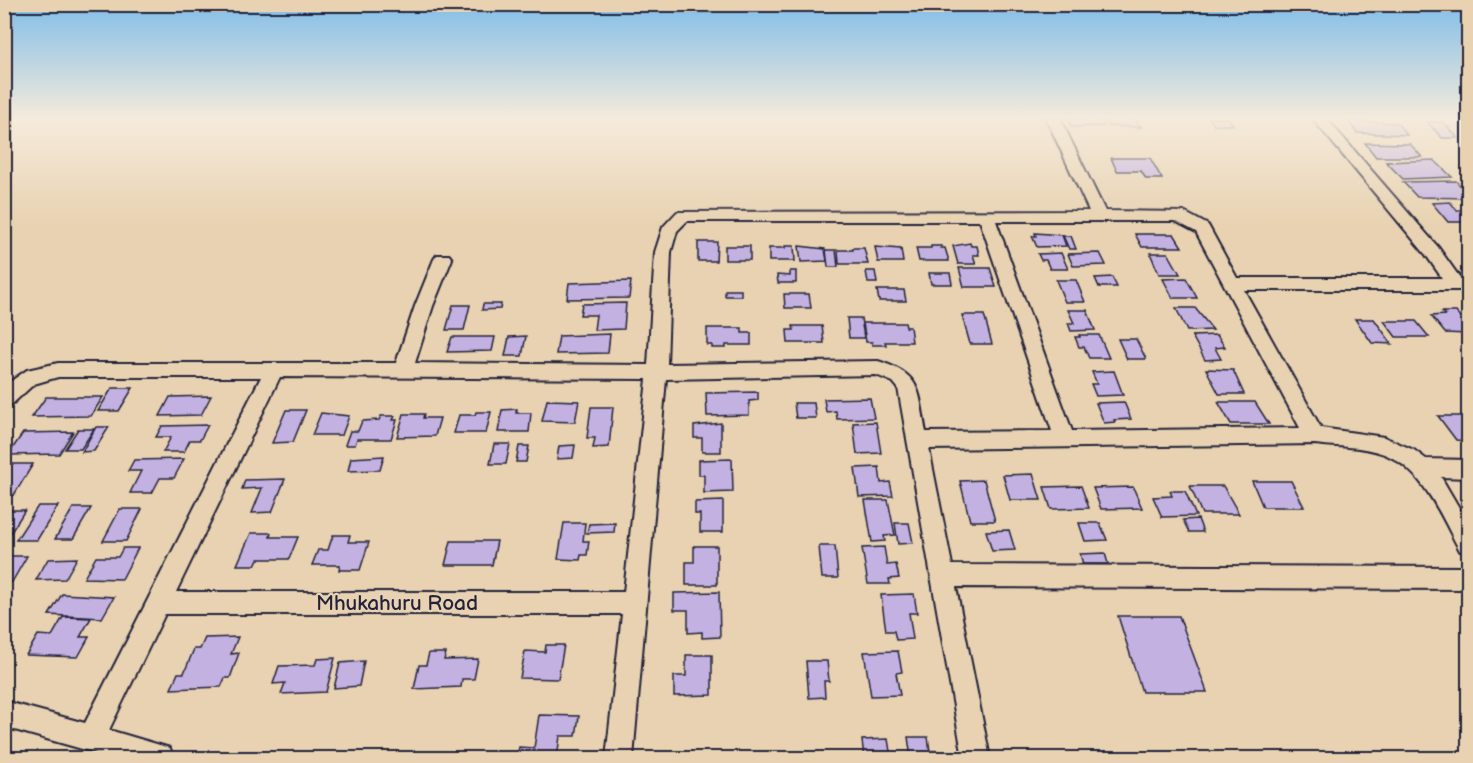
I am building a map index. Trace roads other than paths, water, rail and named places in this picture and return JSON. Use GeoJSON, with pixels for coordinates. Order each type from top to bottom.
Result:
{"type":"FeatureCollection","features":[{"type":"Feature","properties":{"kind":"street"},"geometry":{"type":"LineString","coordinates":[[1070,154],[1099,215]]}},
{"type":"Feature","properties":{"kind":"street"},"geometry":{"type":"LineString","coordinates":[[1351,154],[1462,284]]}},
{"type":"Feature","properties":{"kind":"street"},"geometry":{"type":"LineString","coordinates":[[620,759],[657,372],[666,234],[674,222],[682,216],[1099,215],[1185,218],[1202,229],[1316,436]]}},
{"type":"Feature","properties":{"kind":"street"},"geometry":{"type":"LineString","coordinates":[[986,216],[1065,439]]}},
{"type":"Feature","properties":{"kind":"street"},"geometry":{"type":"LineString","coordinates":[[403,370],[424,306],[443,259]]}},
{"type":"Feature","properties":{"kind":"street"},"geometry":{"type":"LineString","coordinates":[[1234,284],[1462,284]]}},
{"type":"Feature","properties":{"kind":"street"},"geometry":{"type":"LineString","coordinates":[[4,400],[15,385],[38,373],[58,370],[657,372],[878,368],[900,377],[907,386],[976,759]]}},
{"type":"Feature","properties":{"kind":"street"},"geometry":{"type":"LineString","coordinates":[[91,739],[274,370]]}},
{"type":"Feature","properties":{"kind":"street"},"geometry":{"type":"LineString","coordinates":[[918,441],[1316,436],[1368,442],[1392,448],[1406,455],[1421,468],[1440,494],[1468,544]]}},
{"type":"Feature","properties":{"kind":"street"},"geometry":{"type":"LineString","coordinates":[[1421,468],[1468,469]]}},
{"type":"Feature","properties":{"kind":"street"},"geometry":{"type":"LineString","coordinates":[[942,576],[1468,578]]}},
{"type":"Feature","properties":{"kind":"street","name":"Mhukahuru Road"},"geometry":{"type":"LineString","coordinates":[[159,603],[635,603]]}},
{"type":"Feature","properties":{"kind":"street"},"geometry":{"type":"LineString","coordinates":[[4,714],[160,759]]}}]}
